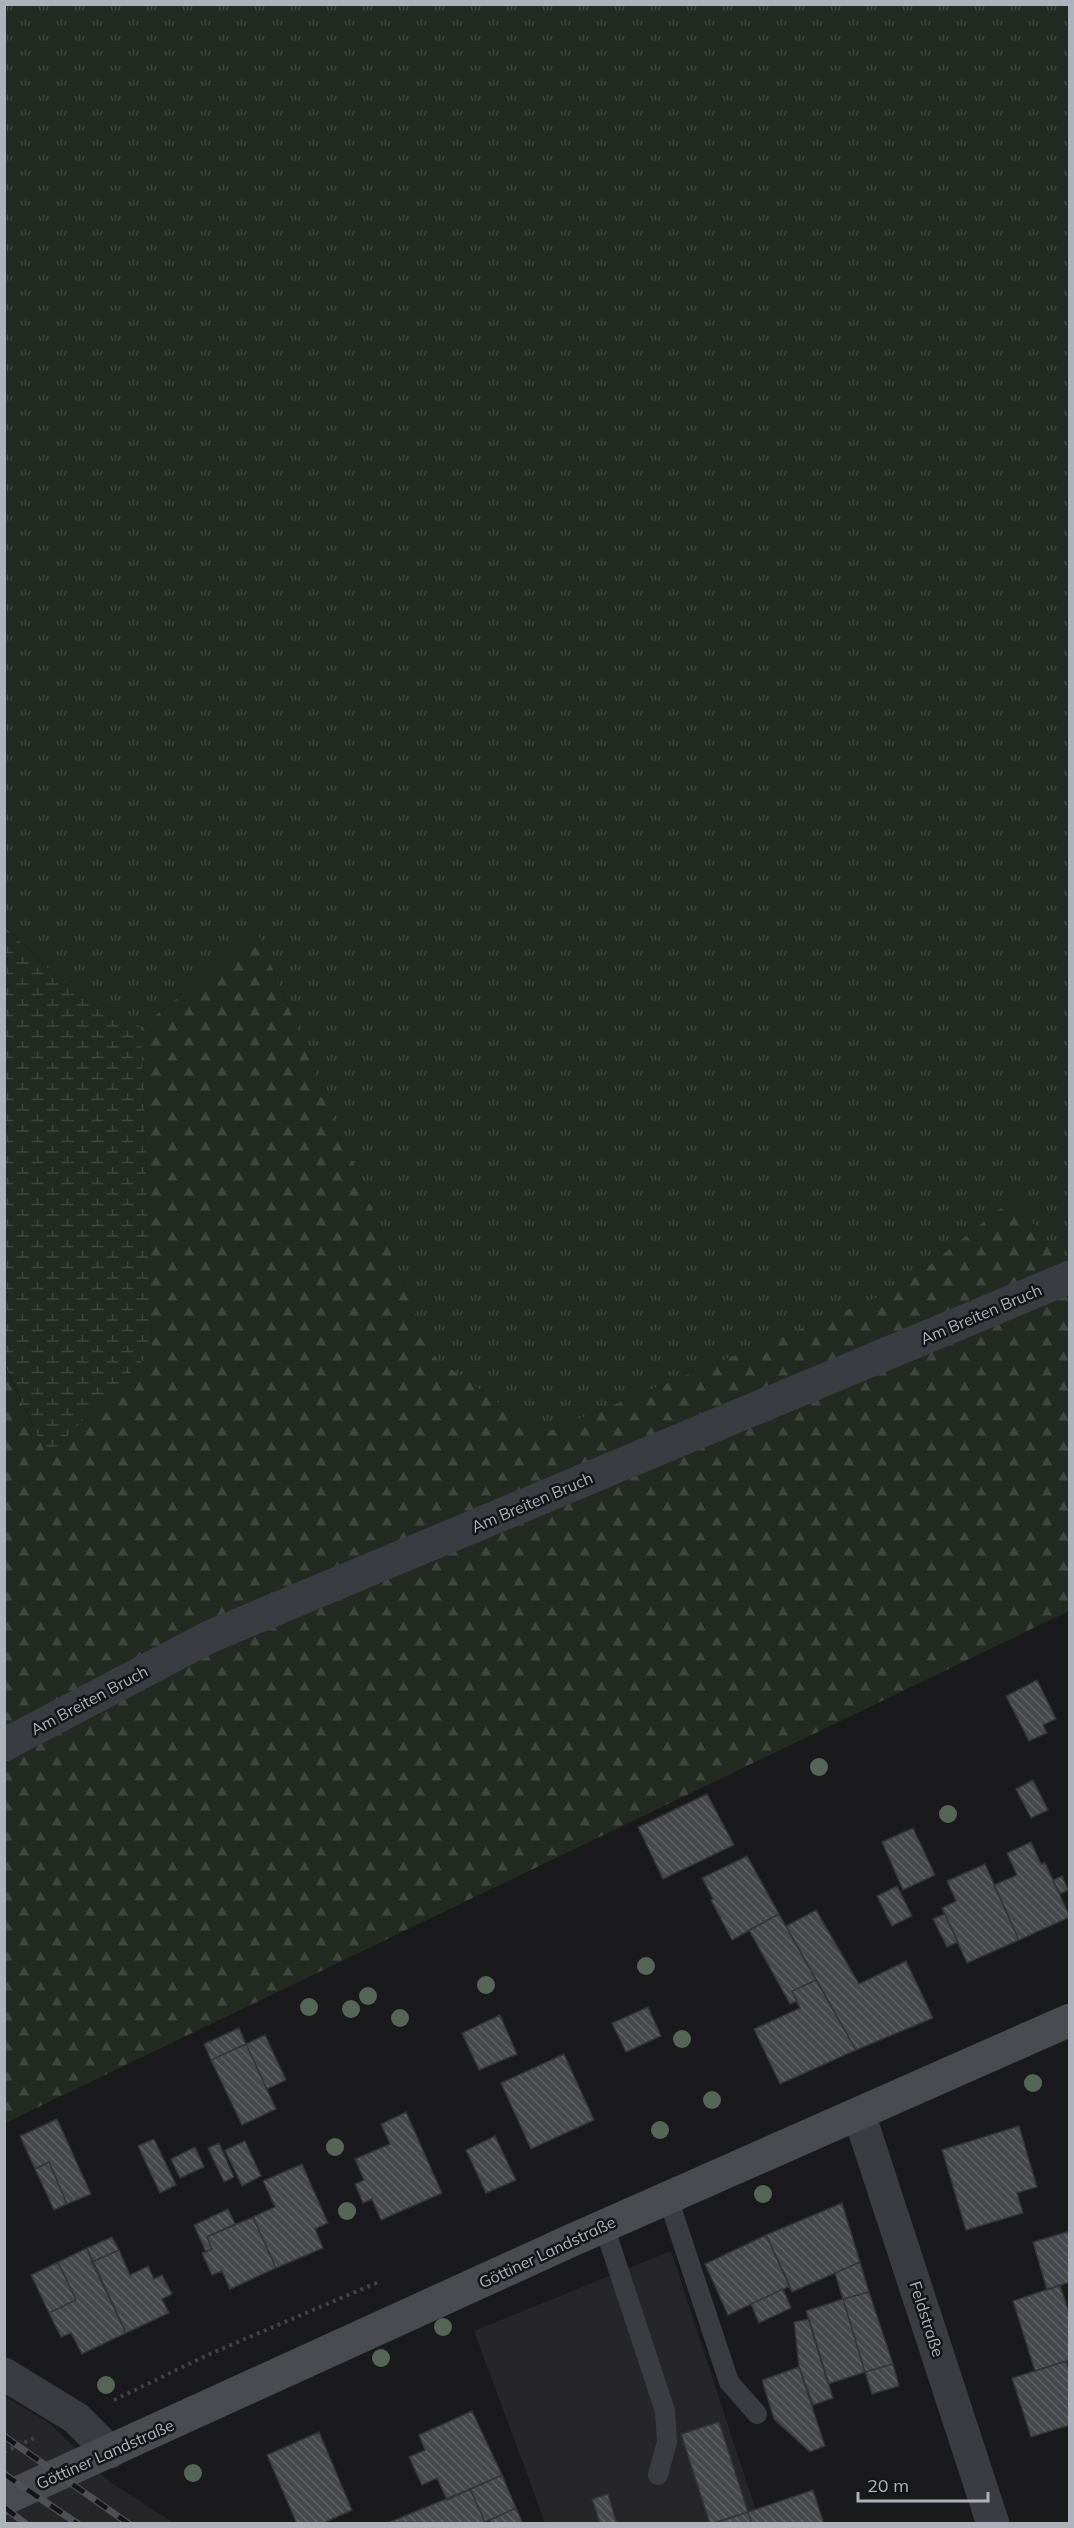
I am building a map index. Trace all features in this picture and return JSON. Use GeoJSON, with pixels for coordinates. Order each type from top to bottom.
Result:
{"type":"FeatureCollection","features":[{"type":"Feature","properties":{"kind":"street","name":"Am Breiten Bruch"},"geometry":{"type":"LineString","coordinates":[[4,1745],[209,1637],[1070,1277]]}},
{"type":"Feature","properties":{"kind":"street","name":"Göttiner Landstraße"},"geometry":{"type":"LineString","coordinates":[[15,2494],[604,2226],[1070,2020]]}},
{"type":"Feature","properties":{"kind":"street","name":"Feldstraße"},"geometry":{"type":"LineString","coordinates":[[859,2114],[993,2523]]}},
{"type":"Feature","properties":{"kind":"street"},"geometry":{"type":"LineString","coordinates":[[4,2374],[76,2418],[110,2452]]}},
{"type":"Feature","properties":{"kind":"lane"},"geometry":{"type":"LineString","coordinates":[[668,2198],[729,2382],[757,2414]]}},
{"type":"Feature","properties":{"kind":"lane"},"geometry":{"type":"LineString","coordinates":[[604,2226],[665,2411],[667,2442],[657,2475]]}},
{"type":"Feature","properties":{"kind":"shaded area"},"geometry":{"type":"Polygon","coordinates":[[[671,2251],[760,2523],[545,2523],[474,2331],[671,2251]]]}},
{"type":"Feature","properties":{"kind":"shaded area"},"geometry":{"type":"Polygon","coordinates":[[[4,2396],[48,2422],[110,2482],[174,2523],[5,2523],[4,2396]]]}},
{"type":"Feature","properties":{"kind":"green space"},"geometry":{"type":"Polygon","coordinates":[[[4,5],[1069,5],[1069,1259],[1061,1264],[1015,1198],[901,1288],[542,1434],[434,1357],[258,934],[141,1027],[56,976],[5,926],[4,5]]]}},
{"type":"Feature","properties":{"kind":"green space"},"geometry":{"type":"Polygon","coordinates":[[[4,926],[56,976],[141,1027],[152,1351],[47,1456],[5,1365],[4,926]]]}},
{"type":"Feature","properties":{"kind":"green space"},"geometry":{"type":"Polygon","coordinates":[[[258,934],[434,1357],[542,1434],[901,1288],[1015,1197],[1069,1275],[1069,1611],[5,2123],[4,1365],[47,1456],[152,1351],[141,1027],[258,934]]]}},
{"type":"Feature","properties":{"kind":"building"},"geometry":{"type":"Polygon","coordinates":[[[1037,1680],[1056,1719],[1043,1725],[1047,1733],[1029,1741],[1006,1696],[1037,1680]]]}},
{"type":"Feature","properties":{"kind":"building"},"geometry":{"type":"Polygon","coordinates":[[[1033,1780],[1048,1810],[1031,1818],[1016,1789],[1033,1780]]]}},
{"type":"Feature","properties":{"kind":"building"},"geometry":{"type":"Polygon","coordinates":[[[707,1794],[734,1845],[663,1879],[638,1827],[707,1794]]]}},
{"type":"Feature","properties":{"kind":"building"},"geometry":{"type":"Polygon","coordinates":[[[913,1828],[935,1875],[903,1890],[882,1842],[913,1828]]]}},
{"type":"Feature","properties":{"kind":"building"},"geometry":{"type":"Polygon","coordinates":[[[1031,1842],[1041,1864],[1045,1863],[1070,1917],[1019,1940],[994,1885],[1017,1875],[1007,1853],[1031,1842]]]}},
{"type":"Feature","properties":{"kind":"building"},"geometry":{"type":"Polygon","coordinates":[[[747,1856],[779,1914],[732,1940],[702,1878],[747,1856]]]}},
{"type":"Feature","properties":{"kind":"building"},"geometry":{"type":"Polygon","coordinates":[[[985,1864],[1019,1940],[967,1963],[942,1908],[956,1901],[947,1881],[985,1864]]]}},
{"type":"Feature","properties":{"kind":"building"},"geometry":{"type":"Polygon","coordinates":[[[1062,1876],[1068,1890],[1060,1894],[1053,1880],[1062,1876]]]}},
{"type":"Feature","properties":{"kind":"building"},"geometry":{"type":"Polygon","coordinates":[[[897,1886],[912,1916],[892,1926],[877,1896],[897,1886]]]}},
{"type":"Feature","properties":{"kind":"building"},"geometry":{"type":"Polygon","coordinates":[[[816,1910],[859,1984],[906,1961],[933,2018],[856,2050],[786,1926],[816,1910]]]}},
{"type":"Feature","properties":{"kind":"building"},"geometry":{"type":"Polygon","coordinates":[[[779,1914],[816,1980],[792,1991],[797,2001],[790,2004],[749,1930],[779,1914]]]}},
{"type":"Feature","properties":{"kind":"building"},"geometry":{"type":"Polygon","coordinates":[[[945,1914],[958,1942],[947,1947],[933,1919],[945,1914]]]}},
{"type":"Feature","properties":{"kind":"building"},"geometry":{"type":"Polygon","coordinates":[[[816,1980],[856,2050],[780,2084],[754,2029],[800,2008],[792,1991],[816,1980]]]}},
{"type":"Feature","properties":{"kind":"building"},"geometry":{"type":"Polygon","coordinates":[[[648,2007],[661,2036],[626,2052],[612,2023],[648,2007]]]}},
{"type":"Feature","properties":{"kind":"building"},"geometry":{"type":"Polygon","coordinates":[[[500,2015],[517,2054],[479,2070],[462,2033],[500,2015]]]}},
{"type":"Feature","properties":{"kind":"building"},"geometry":{"type":"Polygon","coordinates":[[[239,2028],[246,2044],[211,2060],[204,2044],[239,2028]]]}},
{"type":"Feature","properties":{"kind":"building"},"geometry":{"type":"Polygon","coordinates":[[[265,2035],[286,2080],[267,2089],[246,2044],[265,2035]]]}},
{"type":"Feature","properties":{"kind":"building"},"geometry":{"type":"Polygon","coordinates":[[[246,2044],[276,2109],[242,2125],[211,2060],[246,2044]]]}},
{"type":"Feature","properties":{"kind":"building"},"geometry":{"type":"Polygon","coordinates":[[[564,2054],[594,2120],[531,2149],[501,2083],[564,2054]]]}},
{"type":"Feature","properties":{"kind":"building"},"geometry":{"type":"Polygon","coordinates":[[[406,2112],[442,2193],[381,2220],[372,2199],[363,2203],[355,2184],[364,2180],[355,2159],[390,2144],[381,2124],[406,2112]]]}},
{"type":"Feature","properties":{"kind":"building"},"geometry":{"type":"Polygon","coordinates":[[[57,2119],[91,2194],[67,2204],[49,2162],[35,2169],[20,2136],[57,2119]]]}},
{"type":"Feature","properties":{"kind":"building"},"geometry":{"type":"Polygon","coordinates":[[[1019,2126],[1037,2187],[1017,2193],[1023,2213],[966,2230],[942,2150],[1019,2126]]]}},
{"type":"Feature","properties":{"kind":"building"},"geometry":{"type":"Polygon","coordinates":[[[495,2136],[516,2180],[486,2193],[466,2150],[495,2136]]]}},
{"type":"Feature","properties":{"kind":"building"},"geometry":{"type":"Polygon","coordinates":[[[154,2139],[176,2185],[160,2193],[138,2146],[154,2139]]]}},
{"type":"Feature","properties":{"kind":"building"},"geometry":{"type":"Polygon","coordinates":[[[245,2141],[261,2176],[242,2186],[225,2150],[245,2141]]]}},
{"type":"Feature","properties":{"kind":"building"},"geometry":{"type":"Polygon","coordinates":[[[219,2143],[234,2177],[224,2182],[208,2148],[219,2143]]]}},
{"type":"Feature","properties":{"kind":"building"},"geometry":{"type":"Polygon","coordinates":[[[195,2147],[204,2167],[180,2178],[171,2159],[195,2147]]]}},
{"type":"Feature","properties":{"kind":"building"},"geometry":{"type":"Polygon","coordinates":[[[49,2162],[67,2204],[54,2210],[35,2169],[49,2162]]]}},
{"type":"Feature","properties":{"kind":"building"},"geometry":{"type":"Polygon","coordinates":[[[302,2164],[328,2223],[315,2229],[323,2248],[276,2268],[253,2217],[275,2207],[263,2181],[302,2164]]]}},
{"type":"Feature","properties":{"kind":"building"},"geometry":{"type":"Polygon","coordinates":[[[842,2203],[860,2262],[792,2292],[766,2235],[842,2203]]]}},
{"type":"Feature","properties":{"kind":"building"},"geometry":{"type":"Polygon","coordinates":[[[228,2209],[235,2224],[207,2237],[212,2249],[206,2252],[194,2225],[228,2209]]]}},
{"type":"Feature","properties":{"kind":"building"},"geometry":{"type":"Polygon","coordinates":[[[253,2217],[276,2268],[230,2289],[222,2271],[212,2275],[202,2253],[212,2249],[207,2237],[253,2217]]]}},
{"type":"Feature","properties":{"kind":"building"},"geometry":{"type":"Polygon","coordinates":[[[1070,2231],[1070,2282],[1047,2290],[1033,2242],[1070,2231]]]}},
{"type":"Feature","properties":{"kind":"building"},"geometry":{"type":"Polygon","coordinates":[[[766,2235],[790,2286],[728,2315],[705,2264],[766,2235]]]}},
{"type":"Feature","properties":{"kind":"building"},"geometry":{"type":"Polygon","coordinates":[[[112,2237],[119,2250],[92,2262],[87,2248],[112,2237]]]}},
{"type":"Feature","properties":{"kind":"building"},"geometry":{"type":"Polygon","coordinates":[[[87,2248],[126,2333],[82,2354],[71,2333],[61,2337],[49,2313],[76,2300],[58,2262],[87,2248]]]}},
{"type":"Feature","properties":{"kind":"building"},"geometry":{"type":"Polygon","coordinates":[[[119,2250],[130,2275],[148,2266],[154,2279],[162,2275],[172,2294],[162,2299],[169,2313],[126,2333],[92,2262],[119,2250]]]}},
{"type":"Feature","properties":{"kind":"building"},"geometry":{"type":"Polygon","coordinates":[[[58,2262],[76,2300],[49,2313],[31,2275],[58,2262]]]}},
{"type":"Feature","properties":{"kind":"building"},"geometry":{"type":"Polygon","coordinates":[[[860,2262],[869,2292],[843,2299],[835,2273],[860,2262]]]}},
{"type":"Feature","properties":{"kind":"building"},"geometry":{"type":"Polygon","coordinates":[[[1060,2285],[1070,2315],[1070,2360],[1035,2371],[1013,2301],[1060,2285]]]}},
{"type":"Feature","properties":{"kind":"building"},"geometry":{"type":"Polygon","coordinates":[[[783,2289],[791,2308],[759,2323],[751,2304],[783,2289]]]}},
{"type":"Feature","properties":{"kind":"building"},"geometry":{"type":"Polygon","coordinates":[[[869,2292],[893,2364],[865,2372],[843,2299],[869,2292]]]}},
{"type":"Feature","properties":{"kind":"building"},"geometry":{"type":"Polygon","coordinates":[[[843,2299],[865,2372],[828,2384],[806,2311],[843,2299]]]}},
{"type":"Feature","properties":{"kind":"building"},"geometry":{"type":"Polygon","coordinates":[[[809,2319],[833,2398],[813,2405],[799,2367],[794,2322],[809,2319]]]}},
{"type":"Feature","properties":{"kind":"building"},"geometry":{"type":"Polygon","coordinates":[[[1066,2361],[1070,2371],[1070,2425],[1031,2437],[1012,2378],[1066,2361]]]}},
{"type":"Feature","properties":{"kind":"building"},"geometry":{"type":"Polygon","coordinates":[[[893,2364],[899,2386],[872,2394],[865,2372],[893,2364]]]}},
{"type":"Feature","properties":{"kind":"building"},"geometry":{"type":"Polygon","coordinates":[[[799,2367],[825,2446],[810,2452],[774,2419],[762,2380],[799,2367]]]}},
{"type":"Feature","properties":{"kind":"building"},"geometry":{"type":"Polygon","coordinates":[[[472,2411],[502,2475],[447,2500],[437,2478],[422,2485],[409,2457],[425,2450],[419,2435],[472,2411]]]}},
{"type":"Feature","properties":{"kind":"building"},"geometry":{"type":"Polygon","coordinates":[[[719,2422],[748,2512],[710,2524],[681,2434],[719,2422]]]}},
{"type":"Feature","properties":{"kind":"building"},"geometry":{"type":"Polygon","coordinates":[[[319,2432],[352,2510],[321,2524],[297,2524],[267,2455],[319,2432]]]}},
{"type":"Feature","properties":{"kind":"building"},"geometry":{"type":"Polygon","coordinates":[[[502,2475],[516,2508],[485,2522],[470,2489],[502,2475]]]}},
{"type":"Feature","properties":{"kind":"building"},"geometry":{"type":"Polygon","coordinates":[[[470,2489],[485,2522],[481,2524],[390,2522],[470,2489]]]}},
{"type":"Feature","properties":{"kind":"building"},"geometry":{"type":"Polygon","coordinates":[[[813,2490],[824,2524],[752,2524],[748,2512],[813,2490]]]}},
{"type":"Feature","properties":{"kind":"building"},"geometry":{"type":"Polygon","coordinates":[[[608,2494],[617,2524],[600,2524],[592,2499],[608,2494]]]}},
{"type":"Feature","properties":{"kind":"building"},"geometry":{"type":"Polygon","coordinates":[[[516,2508],[523,2524],[491,2524],[490,2520],[516,2508]]]}},
{"type":"Feature","properties":{"kind":"building"},"geometry":{"type":"Polygon","coordinates":[[[748,2512],[752,2524],[713,2524],[748,2512]]]}},
{"type":"Feature","properties":{"kind":"railway"},"geometry":{"type":"LineString","coordinates":[[4,2436],[129,2524]]}},
{"type":"Feature","properties":{"kind":"railway"},"geometry":{"type":"LineString","coordinates":[[4,2474],[78,2524]]}},
{"type":"Feature","properties":{"kind":"railway"},"geometry":{"type":"LineString","coordinates":[[4,2507],[26,2524]]}}]}
